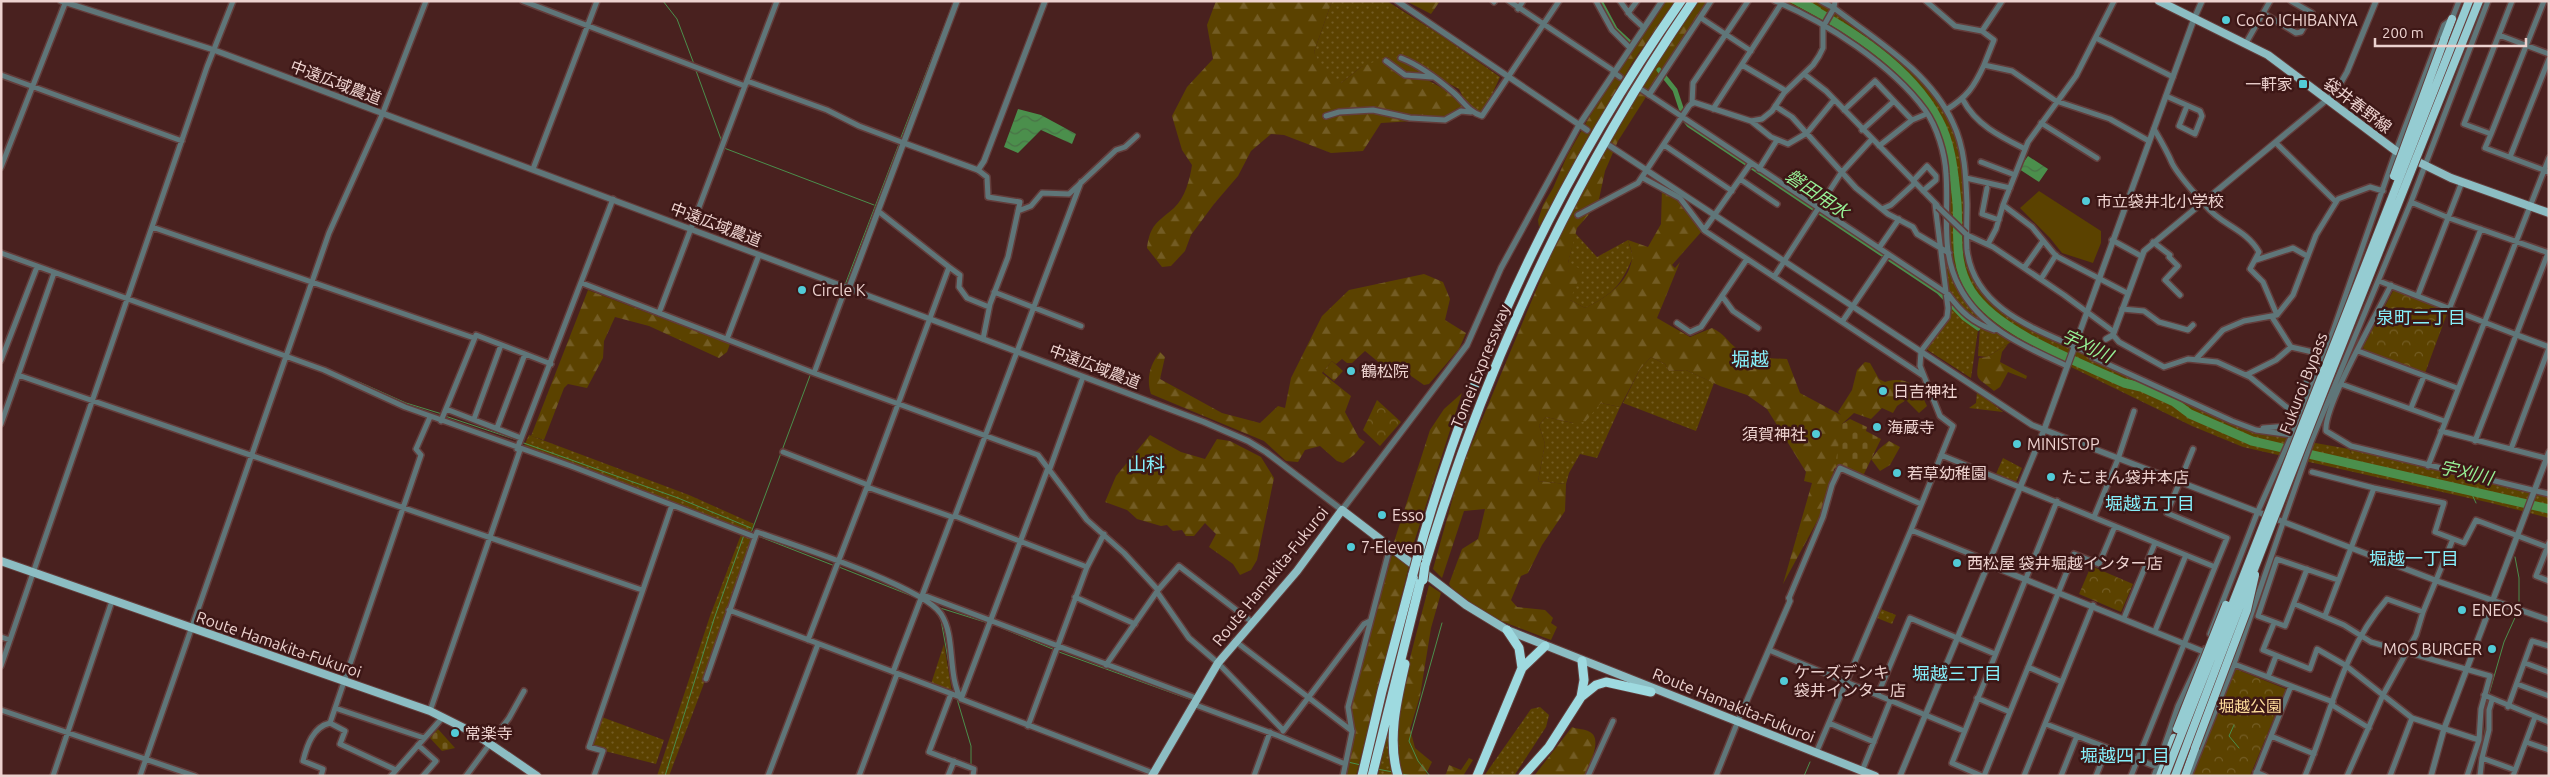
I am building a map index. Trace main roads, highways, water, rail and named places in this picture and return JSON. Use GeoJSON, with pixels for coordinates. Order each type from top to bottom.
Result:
{"type":"FeatureCollection","features":[{"type":"Feature","properties":{"kind":"highway","name":"Tomei Expressway"},"geometry":{"type":"LineString","coordinates":[[1372,776],[1442,475],[1474,386],[1536,246],[1602,124],[1682,1]]}},
{"type":"Feature","properties":{"kind":"highway","name":"Tomei Expressway"},"geometry":{"type":"LineString","coordinates":[[1421,562],[1478,408],[1518,311],[1562,219],[1610,129],[1694,1]]}},
{"type":"Feature","properties":{"kind":"highway","name":"Fukuroi Bypass"},"geometry":{"type":"LineString","coordinates":[[2175,776],[2274,505],[2380,224],[2469,1]]}},
{"type":"Feature","properties":{"kind":"highway","name":"Fukuroi Bypass"},"geometry":{"type":"LineString","coordinates":[[2165,776],[2274,505],[2442,107],[2480,1]]}},
{"type":"Feature","properties":{"kind":"highway"},"geometry":{"type":"LineString","coordinates":[[2380,224],[2403,147],[2452,19]]}},
{"type":"Feature","properties":{"kind":"highway"},"geometry":{"type":"LineString","coordinates":[[2160,776],[2221,617],[2274,505]]}},
{"type":"Feature","properties":{"kind":"highway"},"geometry":{"type":"LineString","coordinates":[[2185,776],[2247,610],[2274,505]]}},
{"type":"Feature","properties":{"kind":"highway","name":"Tomei Expressway"},"geometry":{"type":"LineString","coordinates":[[1362,776],[1382,691],[1419,578]]}},
{"type":"Feature","properties":{"kind":"highway"},"geometry":{"type":"LineString","coordinates":[[1398,776],[1394,761],[1396,717],[1419,578]]}},
{"type":"Feature","properties":{"kind":"highway"},"geometry":{"type":"LineString","coordinates":[[1507,630],[1519,648],[1522,668]]}},
{"type":"Feature","properties":{"kind":"highway"},"geometry":{"type":"LineString","coordinates":[[1477,776],[1522,668],[1545,646]]}},
{"type":"Feature","properties":{"kind":"highway"},"geometry":{"type":"LineString","coordinates":[[1581,697],[1584,680],[1582,661]]}},
{"type":"Feature","properties":{"kind":"highway"},"geometry":{"type":"LineString","coordinates":[[1523,776],[1549,746],[1581,697],[1596,685],[1606,682],[1651,692]]}},
{"type":"Feature","properties":{"kind":"highway"},"geometry":{"type":"LineString","coordinates":[[1471,776],[1482,764]]}},
{"type":"Feature","properties":{"kind":"main road","name":"袋井春野線"},"geometry":{"type":"LineString","coordinates":[[2160,1],[2268,55],[2396,151],[2462,182],[2549,213]]}},
{"type":"Feature","properties":{"kind":"main road","name":"Route Hamakita-Fukuroi"},"geometry":{"type":"LineString","coordinates":[[1152,774],[1218,663],[1297,570],[1342,510],[1466,605],[1507,630],[1737,724],[1862,773],[1875,776]]}},
{"type":"Feature","properties":{"kind":"main road","name":"Route Hamakita-Fukuroi"},"geometry":{"type":"LineString","coordinates":[[1,561],[430,711],[489,744],[537,776]]}},
{"type":"Feature","properties":{"kind":"main road","name":"Route Hamakita-Fukuroi"},"geometry":{"type":"LineString","coordinates":[[1582,661],[1651,692],[1816,753],[1862,773]]}},
{"type":"Feature","properties":{"kind":"water"},"geometry":{"type":"Polygon","coordinates":[[[1788,1],[1809,1],[1821,8],[1816,16],[1788,1]]]}},
{"type":"Feature","properties":{"kind":"water"},"geometry":{"type":"Polygon","coordinates":[[[1018,109],[1041,115],[1076,134],[1072,144],[1041,130],[1018,153],[1004,147],[1018,109]]]}},
{"type":"Feature","properties":{"kind":"water"},"geometry":{"type":"Polygon","coordinates":[[[2028,156],[2048,169],[2039,182],[2019,169],[2028,156]]]}},
{"type":"Feature","properties":{"kind":"waterway"},"geometry":{"type":"LineString","coordinates":[[663,1],[677,19],[694,64]]}},
{"type":"Feature","properties":{"kind":"waterway"},"geometry":{"type":"LineString","coordinates":[[900,140],[954,1]]}},
{"type":"Feature","properties":{"kind":"waterway","name":"磐田用水"},"geometry":{"type":"LineString","coordinates":[[1600,1],[1615,29],[1629,42]]}},
{"type":"Feature","properties":{"kind":"waterway","name":"宇刈川"},"geometry":{"type":"LineString","coordinates":[[1798,1],[1877,51],[1895,66],[1926,100],[1943,129],[1952,160],[1957,203],[1959,259],[1965,280],[1983,306],[2019,333],[2063,356],[2124,383],[2141,387],[2174,402],[2190,414],[2252,441],[2549,509]]}},
{"type":"Feature","properties":{"kind":"waterway"},"geometry":{"type":"LineString","coordinates":[[695,68],[722,142]]}},
{"type":"Feature","properties":{"kind":"waterway","name":"磐田用水"},"geometry":{"type":"LineString","coordinates":[[1659,70],[1675,90],[1685,120],[1689,125],[1939,292],[1964,318],[1978,328]]}},
{"type":"Feature","properties":{"kind":"waterway"},"geometry":{"type":"LineString","coordinates":[[845,285],[899,144]]}},
{"type":"Feature","properties":{"kind":"waterway"},"geometry":{"type":"LineString","coordinates":[[724,148],[874,205]]}},
{"type":"Feature","properties":{"kind":"waterway"},"geometry":{"type":"LineString","coordinates":[[813,369],[822,345]]}},
{"type":"Feature","properties":{"kind":"waterway"},"geometry":{"type":"LineString","coordinates":[[751,533],[811,373]]}},
{"type":"Feature","properties":{"kind":"waterway"},"geometry":{"type":"LineString","coordinates":[[359,382],[406,403],[442,414]]}},
{"type":"Feature","properties":{"kind":"waterway"},"geometry":{"type":"LineString","coordinates":[[445,416],[517,440]]}},
{"type":"Feature","properties":{"kind":"waterway"},"geometry":{"type":"LineString","coordinates":[[521,442],[678,498],[751,528]]}},
{"type":"Feature","properties":{"kind":"waterway"},"geometry":{"type":"LineString","coordinates":[[2470,490],[2476,503]]}},
{"type":"Feature","properties":{"kind":"waterway"},"geometry":{"type":"LineString","coordinates":[[665,776],[714,619],[744,535]]}},
{"type":"Feature","properties":{"kind":"waterway"},"geometry":{"type":"LineString","coordinates":[[758,536],[835,566]]}},
{"type":"Feature","properties":{"kind":"waterway"},"geometry":{"type":"LineString","coordinates":[[2515,557],[2519,578],[2519,607]]}},
{"type":"Feature","properties":{"kind":"waterway"},"geometry":{"type":"LineString","coordinates":[[839,567],[912,596]]}},
{"type":"Feature","properties":{"kind":"waterway"},"geometry":{"type":"LineString","coordinates":[[937,607],[988,623]]}},
{"type":"Feature","properties":{"kind":"waterway"},"geometry":{"type":"LineString","coordinates":[[2489,694],[2504,642],[2518,611]]}},
{"type":"Feature","properties":{"kind":"waterway"},"geometry":{"type":"LineString","coordinates":[[941,620],[951,675]]}},
{"type":"Feature","properties":{"kind":"waterway"},"geometry":{"type":"LineString","coordinates":[[1430,776],[1418,761],[1409,741],[1442,623]]}},
{"type":"Feature","properties":{"kind":"waterway"},"geometry":{"type":"LineString","coordinates":[[992,624],[1055,650]]}},
{"type":"Feature","properties":{"kind":"waterway"},"geometry":{"type":"LineString","coordinates":[[1059,652],[1189,699]]}},
{"type":"Feature","properties":{"kind":"waterway"},"geometry":{"type":"LineString","coordinates":[[2477,776],[2485,732],[2488,698]]}},
{"type":"Feature","properties":{"kind":"waterway"},"geometry":{"type":"LineString","coordinates":[[957,699],[971,746],[971,765]]}},
{"type":"Feature","properties":{"kind":"waterway"},"geometry":{"type":"LineString","coordinates":[[1199,703],[1314,748]]}},
{"type":"Feature","properties":{"kind":"waterway"},"geometry":{"type":"LineString","coordinates":[[2234,725],[2229,736],[2239,748]]}},
{"type":"Feature","properties":{"kind":"waterway"},"geometry":{"type":"LineString","coordinates":[[1348,762],[1361,765]]}},
{"type":"Feature","properties":{"kind":"waterway"},"geometry":{"type":"LineString","coordinates":[[1804,776],[1810,762]]}},
{"type":"Feature","properties":{"kind":"waterway"},"geometry":{"type":"LineString","coordinates":[[1377,769],[1393,772]]}},
{"type":"Feature","properties":{"kind":"waterway"},"geometry":{"type":"LineString","coordinates":[[1402,774],[1412,776]]}},
{"type":"Feature","properties":{"kind":"place","name":"CoCo ICHIBANYA"},"geometry":{"type":"Point","coordinates":[2226,20]}},
{"type":"Feature","properties":{"kind":"place","name":"一軒家"},"geometry":{"type":"Point","coordinates":[2303,84]}},
{"type":"Feature","properties":{"kind":"place","name":"市立袋井北小学校"},"geometry":{"type":"Point","coordinates":[2086,201]}},
{"type":"Feature","properties":{"kind":"place","name":"Circle K"},"geometry":{"type":"Point","coordinates":[802,290]}},
{"type":"Feature","properties":{"kind":"place","name":"鶴松院"},"geometry":{"type":"Point","coordinates":[1351,371]}},
{"type":"Feature","properties":{"kind":"place","name":"日吉神社"},"geometry":{"type":"Point","coordinates":[1883,391]}},
{"type":"Feature","properties":{"kind":"place","name":"海蔵寺"},"geometry":{"type":"Point","coordinates":[1877,427]}},
{"type":"Feature","properties":{"kind":"place","name":"須賀神社"},"geometry":{"type":"Point","coordinates":[1816,434]}},
{"type":"Feature","properties":{"kind":"place","name":"MINISTOP"},"geometry":{"type":"Point","coordinates":[2017,444]}},
{"type":"Feature","properties":{"kind":"place","name":"若草幼稚園"},"geometry":{"type":"Point","coordinates":[1897,473]}},
{"type":"Feature","properties":{"kind":"place","name":"たこまん袋井本店"},"geometry":{"type":"Point","coordinates":[2051,477]}},
{"type":"Feature","properties":{"kind":"place","name":"Esso"},"geometry":{"type":"Point","coordinates":[1382,515]}},
{"type":"Feature","properties":{"kind":"place","name":"7-Eleven"},"geometry":{"type":"Point","coordinates":[1351,547]}},
{"type":"Feature","properties":{"kind":"place","name":"西松屋 袋井堀越インター店"},"geometry":{"type":"Point","coordinates":[1957,563]}},
{"type":"Feature","properties":{"kind":"place","name":"ENEOS"},"geometry":{"type":"Point","coordinates":[2462,610]}},
{"type":"Feature","properties":{"kind":"place","name":"MOS BURGER"},"geometry":{"type":"Point","coordinates":[2492,649]}},
{"type":"Feature","properties":{"kind":"place","name":"ケーズデンキ 袋井インター店"},"geometry":{"type":"Point","coordinates":[1784,681]}},
{"type":"Feature","properties":{"kind":"place","name":"常楽寺"},"geometry":{"type":"Point","coordinates":[455,733]}},
{"type":"Feature","properties":{"kind":"district","name":"泉町二丁目"},"geometry":{"type":"Point","coordinates":[2421,318]}},
{"type":"Feature","properties":{"kind":"district","name":"堀越"},"geometry":{"type":"Point","coordinates":[1750,359]}},
{"type":"Feature","properties":{"kind":"district","name":"山科"},"geometry":{"type":"Point","coordinates":[1146,464]}},
{"type":"Feature","properties":{"kind":"district","name":"堀越五丁目"},"geometry":{"type":"Point","coordinates":[2150,504]}},
{"type":"Feature","properties":{"kind":"district","name":"堀越一丁目"},"geometry":{"type":"Point","coordinates":[2414,559]}},
{"type":"Feature","properties":{"kind":"district","name":"堀越三丁目"},"geometry":{"type":"Point","coordinates":[1957,674]}},
{"type":"Feature","properties":{"kind":"district","name":"堀越四丁目"},"geometry":{"type":"Point","coordinates":[2125,756]}},
{"type":"Feature","properties":{"kind":"park label","name":"堀越公園"},"geometry":{"type":"Point","coordinates":[2250,706]}}]}
